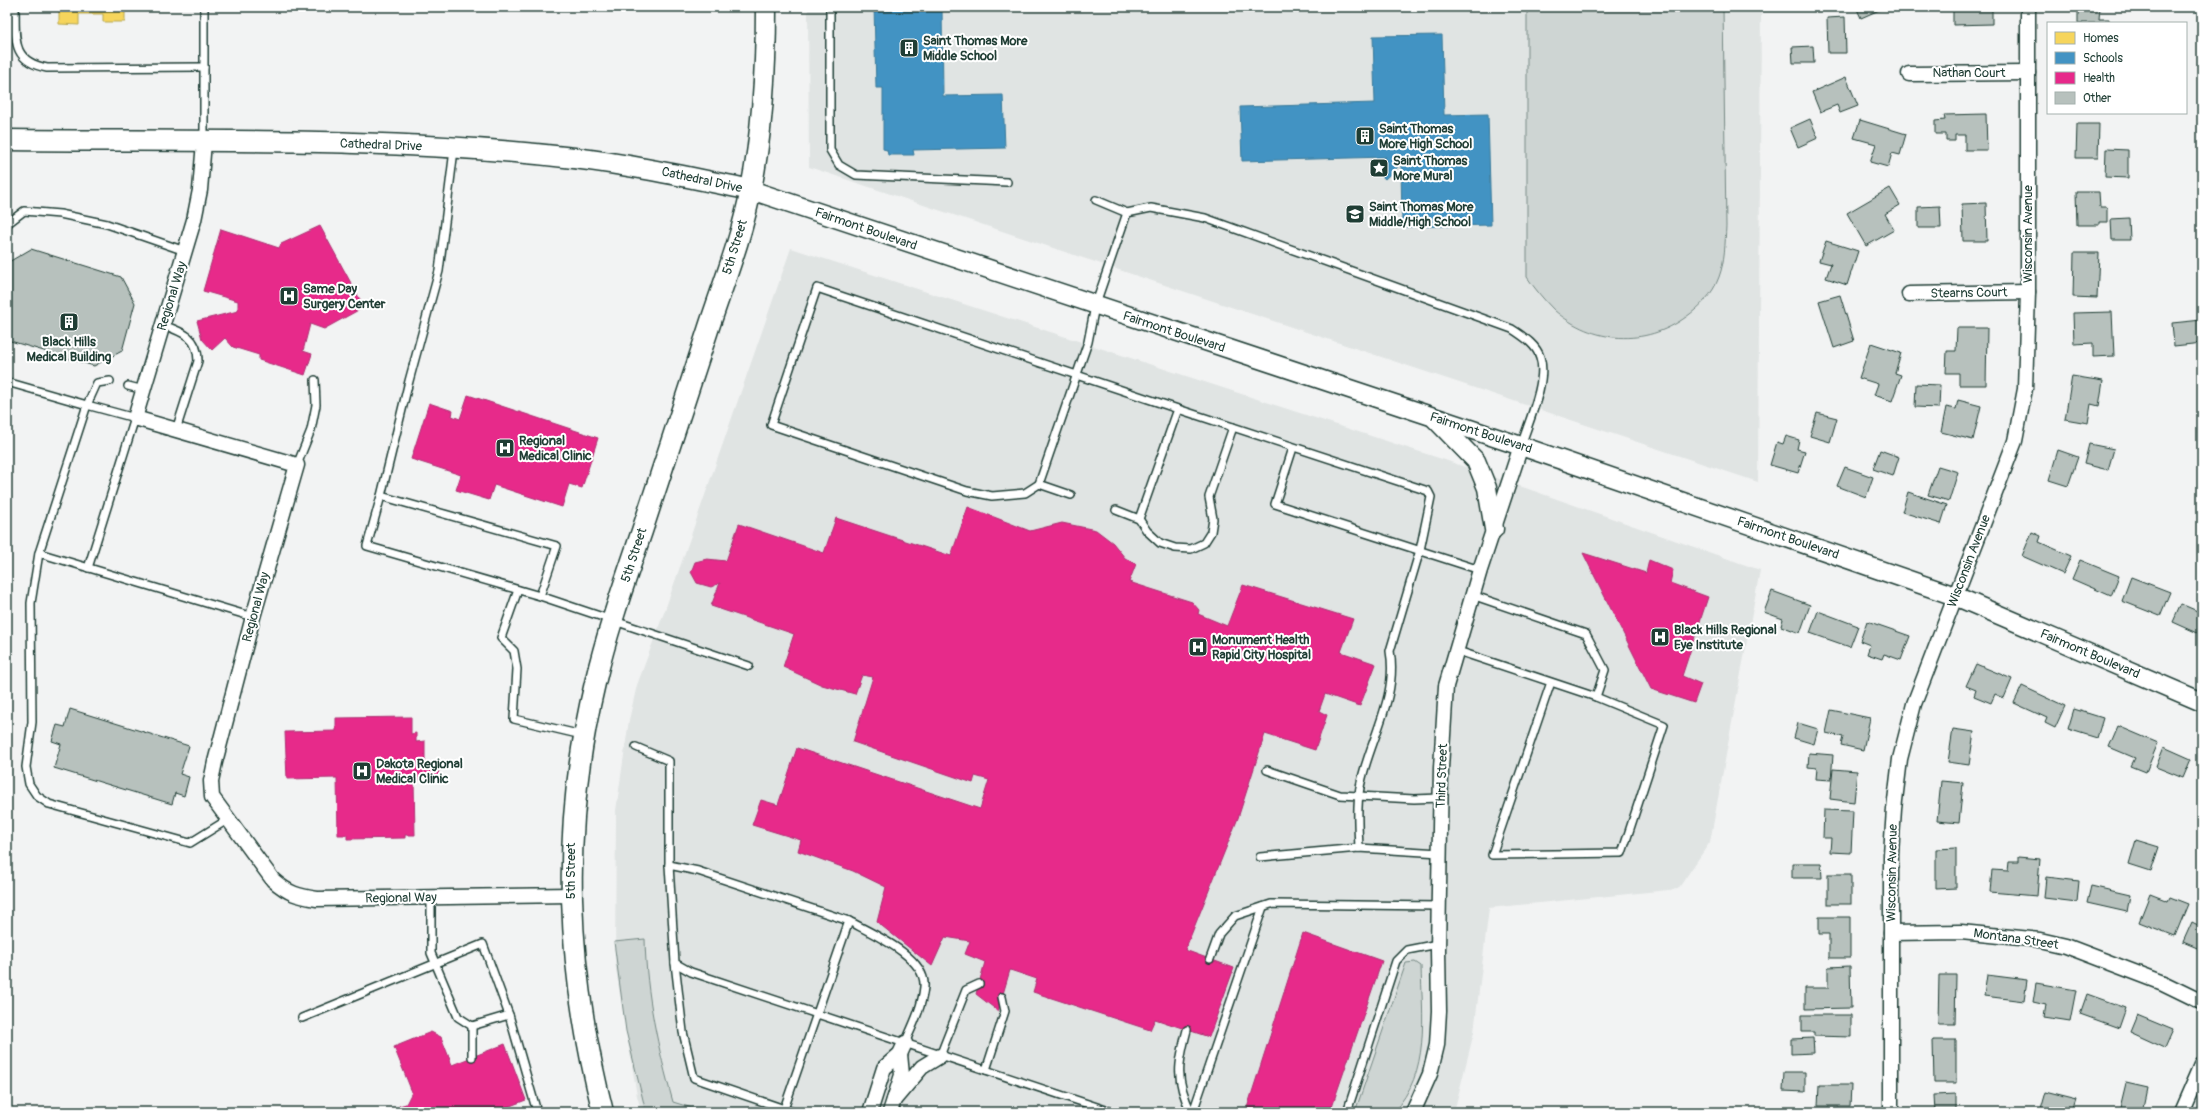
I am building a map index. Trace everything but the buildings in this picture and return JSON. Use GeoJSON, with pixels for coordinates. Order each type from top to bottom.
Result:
{"type":"FeatureCollection","features":[{"type":"Feature","properties":{"kind":"main road","name":"5th Street"},"geometry":{"type":"LineString","coordinates":[[603,1112],[590,1055],[582,1008],[574,950],[571,895],[573,817],[585,735],[594,685],[612,620],[727,272],[751,190],[764,80],[766,7]]}},
{"type":"Feature","properties":{"kind":"main road","name":"Cathedral Drive"},"geometry":{"type":"LineString","coordinates":[[7,140],[204,142],[454,148],[546,155],[626,165],[751,190]]}},
{"type":"Feature","properties":{"kind":"street","name":"Wisconsin Avenue"},"geometry":{"type":"LineString","coordinates":[[1891,1112],[1891,854],[1900,759],[1914,704],[2015,441],[2020,421],[2027,364],[2028,7]]}},
{"type":"Feature","properties":{"kind":"street","name":"Nathan Court"},"geometry":{"type":"LineString","coordinates":[[1909,74],[2028,73]]}},
{"type":"Feature","properties":{"kind":"street","name":"Regional Way"},"geometry":{"type":"LineString","coordinates":[[136,418],[185,252],[200,190],[204,142]]}},
{"type":"Feature","properties":{"kind":"street","name":"Fairmont Boulevard"},"geometry":{"type":"LineString","coordinates":[[751,190],[1095,306],[1521,446],[1955,596],[2202,702]]}},
{"type":"Feature","properties":{"kind":"street","name":"Stearns Court"},"geometry":{"type":"LineString","coordinates":[[1909,294],[2028,292]]}},
{"type":"Feature","properties":{"kind":"street"},"geometry":{"type":"LineString","coordinates":[[1433,417],[1476,461],[1487,488],[1494,529]]}},
{"type":"Feature","properties":{"kind":"street"},"geometry":{"type":"LineString","coordinates":[[136,418],[297,465]]}},
{"type":"Feature","properties":{"kind":"street","name":"Third Street"},"geometry":{"type":"LineString","coordinates":[[1412,1112],[1430,1074],[1437,1045],[1439,1011],[1438,944],[1440,798],[1446,686],[1472,595],[1521,446]]}},
{"type":"Feature","properties":{"kind":"street","name":"Regional Way"},"geometry":{"type":"LineString","coordinates":[[297,465],[253,617],[211,781],[212,797],[227,820],[273,880],[286,891],[298,896],[317,900],[571,895]]}},
{"type":"Feature","properties":{"kind":"street","name":"Montana Street"},"geometry":{"type":"LineString","coordinates":[[1891,932],[1961,932],[2040,940],[2066,946],[2156,980],[2202,1002]]}},
{"type":"Feature","properties":{"kind":"street"},"geometry":{"type":"LineString","coordinates":[[892,1106],[902,1075],[903,1048]]}},
{"type":"Feature","properties":{"kind":"street"},"geometry":{"type":"LineString","coordinates":[[870,1112],[884,1068],[903,1048]]}},
{"type":"Feature","properties":{"kind":"street"},"geometry":{"type":"LineString","coordinates":[[892,1106],[922,1068],[940,1056]]}},
{"type":"Feature","properties":{"kind":"street"},"geometry":{"type":"LineString","coordinates":[[2181,1112],[2202,1064]]}},
{"type":"Feature","properties":{"kind":"lane"},"geometry":{"type":"LineString","coordinates":[[15,7],[16,46],[19,54],[35,66],[46,68],[204,67]]}},
{"type":"Feature","properties":{"kind":"lane"},"geometry":{"type":"LineString","coordinates":[[204,7],[204,142]]}},
{"type":"Feature","properties":{"kind":"lane"},"geometry":{"type":"LineString","coordinates":[[830,7],[830,150],[840,166],[856,175],[1007,182]]}},
{"type":"Feature","properties":{"kind":"lane"},"geometry":{"type":"LineString","coordinates":[[454,148],[439,271],[409,381],[381,496],[366,546],[540,596],[749,666]]}},
{"type":"Feature","properties":{"kind":"lane"},"geometry":{"type":"LineString","coordinates":[[1096,200],[1127,213],[1151,208],[1205,218],[1512,329],[1531,342],[1540,356],[1542,373],[1521,446]]}},
{"type":"Feature","properties":{"kind":"lane"},"geometry":{"type":"LineString","coordinates":[[7,224],[24,211],[60,214],[107,224],[185,252]]}},
{"type":"Feature","properties":{"kind":"lane"},"geometry":{"type":"LineString","coordinates":[[1127,213],[1095,306],[1089,340],[1076,376],[1039,484],[1025,493],[992,496],[967,491],[771,425],[817,288],[1076,376],[1428,491],[1431,497],[1420,550],[1390,651],[1393,667],[1392,683],[1362,777],[1358,796],[1359,848]]}},
{"type":"Feature","properties":{"kind":"lane"},"geometry":{"type":"LineString","coordinates":[[163,325],[184,333],[198,349],[198,361],[176,430]]}},
{"type":"Feature","properties":{"kind":"lane"},"geometry":{"type":"LineString","coordinates":[[297,465],[310,430],[316,405],[315,380]]}},
{"type":"Feature","properties":{"kind":"lane"},"geometry":{"type":"LineString","coordinates":[[110,381],[97,383],[87,405],[39,553],[31,603],[32,722],[26,766],[29,784],[37,796],[49,804],[190,843],[227,820]]}},
{"type":"Feature","properties":{"kind":"lane"},"geometry":{"type":"LineString","coordinates":[[7,382],[136,418],[88,568]]}},
{"type":"Feature","properties":{"kind":"lane"},"geometry":{"type":"LineString","coordinates":[[128,386],[144,390]]}},
{"type":"Feature","properties":{"kind":"lane"},"geometry":{"type":"LineString","coordinates":[[1139,519],[1178,409]]}},
{"type":"Feature","properties":{"kind":"lane"},"geometry":{"type":"LineString","coordinates":[[1116,510],[1139,519],[1147,531],[1160,543],[1174,548],[1191,549],[1204,543],[1211,532],[1213,519],[1209,497],[1233,427]]}},
{"type":"Feature","properties":{"kind":"lane"},"geometry":{"type":"LineString","coordinates":[[1293,448],[1275,504],[1480,570]]}},
{"type":"Feature","properties":{"kind":"lane"},"geometry":{"type":"LineString","coordinates":[[1039,484],[1071,495]]}},
{"type":"Feature","properties":{"kind":"lane"},"geometry":{"type":"LineString","coordinates":[[381,496],[557,546],[540,596]]}},
{"type":"Feature","properties":{"kind":"lane"},"geometry":{"type":"LineString","coordinates":[[39,553],[253,617]]}},
{"type":"Feature","properties":{"kind":"lane"},"geometry":{"type":"LineString","coordinates":[[518,590],[501,638],[514,651],[517,669],[514,719],[585,735]]}},
{"type":"Feature","properties":{"kind":"lane"},"geometry":{"type":"LineString","coordinates":[[1472,595],[1586,634],[1605,670],[1596,697]]}},
{"type":"Feature","properties":{"kind":"lane"},"geometry":{"type":"LineString","coordinates":[[1456,650],[1596,697],[1664,725],[1622,853],[1492,855],[1551,682]]}},
{"type":"Feature","properties":{"kind":"lane"},"geometry":{"type":"LineString","coordinates":[[636,746],[669,761],[669,865],[675,963],[683,1032],[694,1078],[793,1112]]}},
{"type":"Feature","properties":{"kind":"lane"},"geometry":{"type":"LineString","coordinates":[[1267,770],[1340,795],[1414,799],[1440,798]]}},
{"type":"Feature","properties":{"kind":"lane"},"geometry":{"type":"LineString","coordinates":[[1260,857],[1359,848],[1440,853]]}},
{"type":"Feature","properties":{"kind":"lane"},"geometry":{"type":"LineString","coordinates":[[669,865],[698,871],[849,921],[887,942],[906,955],[920,968],[924,985],[921,1003],[903,1048]]}},
{"type":"Feature","properties":{"kind":"lane"},"geometry":{"type":"LineString","coordinates":[[431,897],[432,953],[458,1017],[472,1026],[509,1015]]}},
{"type":"Feature","properties":{"kind":"lane"},"geometry":{"type":"LineString","coordinates":[[1210,959],[1219,934],[1235,916],[1272,904],[1439,906]]}},
{"type":"Feature","properties":{"kind":"lane"},"geometry":{"type":"LineString","coordinates":[[1192,1112],[1263,907]]}},
{"type":"Feature","properties":{"kind":"lane"},"geometry":{"type":"LineString","coordinates":[[784,1109],[849,921]]}},
{"type":"Feature","properties":{"kind":"lane"},"geometry":{"type":"LineString","coordinates":[[302,1018],[435,962],[483,944],[509,1015],[537,1112]]}},
{"type":"Feature","properties":{"kind":"lane"},"geometry":{"type":"LineString","coordinates":[[1347,1112],[1396,961],[1407,950],[1438,944]]}},
{"type":"Feature","properties":{"kind":"lane"},"geometry":{"type":"LineString","coordinates":[[675,963],[691,972],[817,1015],[903,1048],[940,1056],[986,1070],[1112,1112]]}},
{"type":"Feature","properties":{"kind":"lane"},"geometry":{"type":"LineString","coordinates":[[940,1056],[966,990],[979,984]]}},
{"type":"Feature","properties":{"kind":"lane"},"geometry":{"type":"LineString","coordinates":[[986,1070],[1005,1011],[1002,997]]}},
{"type":"Feature","properties":{"kind":"lane"},"geometry":{"type":"LineString","coordinates":[[472,1026],[470,1046],[472,1057]]}},
{"type":"Feature","properties":{"kind":"lane"},"geometry":{"type":"LineString","coordinates":[[1187,1030],[1178,1062],[1181,1092],[1192,1112]]}},
{"type":"Feature","properties":{"kind":"shaded area","name":"Saint Thomas More Middle/High School"},"geometry":{"type":"Polygon","coordinates":[[[808,7],[1761,7],[1758,482],[809,167],[808,7]]]}},
{"type":"Feature","properties":{"kind":"shaded area"},"geometry":{"type":"Polygon","coordinates":[[[1527,7],[1723,7],[1726,226],[1724,258],[1719,277],[1710,294],[1691,313],[1670,327],[1654,333],[1636,337],[1619,338],[1585,330],[1554,310],[1527,277],[1527,7]]]}},
{"type":"Feature","properties":{"kind":"shaded area","name":"Monument Health Rapid City Hospital"},"geometry":{"type":"Polygon","coordinates":[[[791,248],[1445,460],[1760,570],[1710,842],[1678,889],[1489,908],[1474,1032],[1454,1112],[642,1112],[637,1096],[615,963],[616,811],[629,720],[637,685],[665,610],[791,248]]]}},
{"type":"Feature","properties":{"kind":"shaded area"},"geometry":{"type":"Polygon","coordinates":[[[645,939],[650,1001],[662,1062],[673,1102],[705,1112],[646,1112],[626,1031],[614,942],[645,939]]]}},
{"type":"Feature","properties":{"kind":"shaded area"},"geometry":{"type":"Polygon","coordinates":[[[1415,962],[1421,966],[1423,1023],[1419,1062],[1414,1080],[1405,1097],[1393,1112],[1355,1112],[1406,963],[1415,962]]]}},
{"type":"Feature","properties":{"kind":"place","name":"Saint Thomas More Middle School"},"geometry":{"type":"Point","coordinates":[909,48]}},
{"type":"Feature","properties":{"kind":"place","name":"Saint Thomas More High School"},"geometry":{"type":"Point","coordinates":[1365,136]}},
{"type":"Feature","properties":{"kind":"place","name":"Saint Thomas More Mural"},"geometry":{"type":"Point","coordinates":[1379,168]}},
{"type":"Feature","properties":{"kind":"place","name":"Saint Thomas More Middle/High School"},"geometry":{"type":"Point","coordinates":[1355,214]}},
{"type":"Feature","properties":{"kind":"place","name":"Same Day Surgery Center"},"geometry":{"type":"Point","coordinates":[289,296]}},
{"type":"Feature","properties":{"kind":"place","name":"Black Hills Medical Building"},"geometry":{"type":"Point","coordinates":[69,322]}},
{"type":"Feature","properties":{"kind":"place","name":"Regional Medical Clinic"},"geometry":{"type":"Point","coordinates":[505,448]}},
{"type":"Feature","properties":{"kind":"place","name":"Black Hills Regional Eye Institute"},"geometry":{"type":"Point","coordinates":[1660,637]}},
{"type":"Feature","properties":{"kind":"place","name":"Monument Health Rapid City Hospital"},"geometry":{"type":"Point","coordinates":[1198,647]}},
{"type":"Feature","properties":{"kind":"place","name":"Dakota Regional Medical Clinic"},"geometry":{"type":"Point","coordinates":[362,771]}}]}
